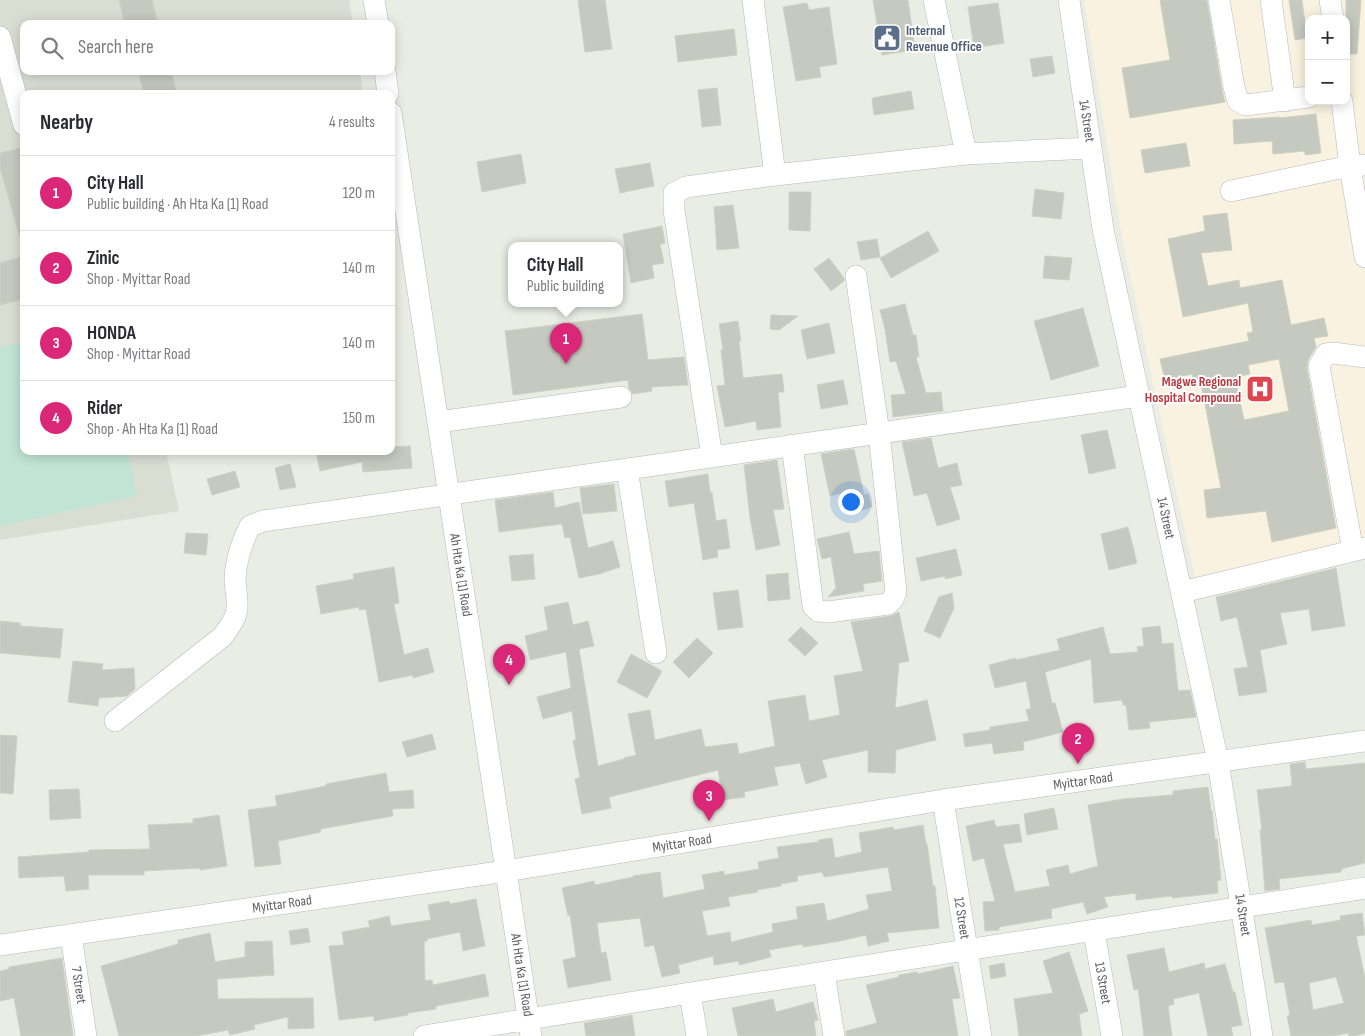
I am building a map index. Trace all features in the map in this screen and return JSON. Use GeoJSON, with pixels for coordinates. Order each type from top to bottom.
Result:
{"type":"FeatureCollection","features":[{"type":"Feature","properties":{"kind":"street"},"geometry":{"type":"LineString","coordinates":[[374,0],[377,20]]}},
{"type":"Feature","properties":{"kind":"street"},"geometry":{"type":"LineString","coordinates":[[753,0],[776,175]]}},
{"type":"Feature","properties":{"kind":"street"},"geometry":{"type":"LineString","coordinates":[[934,0],[966,154]]}},
{"type":"Feature","properties":{"kind":"street","name":"14 Street"},"geometry":{"type":"LineString","coordinates":[[1069,0],[1103,228],[1218,762],[1262,1036]]}},
{"type":"Feature","properties":{"kind":"street"},"geometry":{"type":"LineString","coordinates":[[1219,0],[1238,101],[1246,105],[1305,98]]}},
{"type":"Feature","properties":{"kind":"street"},"geometry":{"type":"LineString","coordinates":[[1271,0],[1285,101]]}},
{"type":"Feature","properties":{"kind":"street"},"geometry":{"type":"LineString","coordinates":[[1330,0],[1332,15]]}},
{"type":"Feature","properties":{"kind":"street"},"geometry":{"type":"LineString","coordinates":[[0,37],[20,110]]}},
{"type":"Feature","properties":{"kind":"street"},"geometry":{"type":"LineString","coordinates":[[386,75],[387,90]]}},
{"type":"Feature","properties":{"kind":"street"},"geometry":{"type":"LineString","coordinates":[[1343,105],[1357,165],[1365,257]]}},
{"type":"Feature","properties":{"kind":"street","name":"Ah Hta Ka (1) Road"},"geometry":{"type":"LineString","coordinates":[[395,139],[530,1028]]}},
{"type":"Feature","properties":{"kind":"street"},"geometry":{"type":"LineString","coordinates":[[712,457],[674,210],[674,193],[686,187],[966,154],[1091,148]]}},
{"type":"Feature","properties":{"kind":"street"},"geometry":{"type":"LineString","coordinates":[[1231,191],[1357,165]]}},
{"type":"Feature","properties":{"kind":"street"},"geometry":{"type":"LineString","coordinates":[[792,446],[813,606],[818,611],[828,612],[888,604],[893,600],[896,592],[879,433],[856,276]]}},
{"type":"Feature","properties":{"kind":"street"},"geometry":{"type":"LineString","coordinates":[[1182,592],[1359,550],[1319,366],[1326,354],[1365,356]]}},
{"type":"Feature","properties":{"kind":"street"},"geometry":{"type":"LineString","coordinates":[[115,720],[222,637],[237,612],[235,580],[242,542],[250,526],[263,521],[1139,396]]}},
{"type":"Feature","properties":{"kind":"street"},"geometry":{"type":"LineString","coordinates":[[438,422],[621,397]]}},
{"type":"Feature","properties":{"kind":"street"},"geometry":{"type":"LineString","coordinates":[[627,469],[656,654]]}},
{"type":"Feature","properties":{"kind":"street","name":"Myittar Road"},"geometry":{"type":"LineString","coordinates":[[0,945],[506,871],[943,800],[1365,740]]}},
{"type":"Feature","properties":{"kind":"street","name":"12 Street"},"geometry":{"type":"LineString","coordinates":[[943,800],[981,1036]]}},
{"type":"Feature","properties":{"kind":"street"},"geometry":{"type":"LineString","coordinates":[[424,1036],[530,1028],[690,993],[1365,888]]}},
{"type":"Feature","properties":{"kind":"street","name":"13 Street"},"geometry":{"type":"LineString","coordinates":[[1094,931],[1112,1036]]}},
{"type":"Feature","properties":{"kind":"street","name":"7 Street"},"geometry":{"type":"LineString","coordinates":[[71,935],[86,1036]]}},
{"type":"Feature","properties":{"kind":"street"},"geometry":{"type":"LineString","coordinates":[[824,972],[834,1036]]}},
{"type":"Feature","properties":{"kind":"street"},"geometry":{"type":"LineString","coordinates":[[690,993],[697,1036]]}},
{"type":"Feature","properties":{"kind":"shaded area"},"geometry":{"type":"Polygon","coordinates":[[[0,0],[349,0],[352,20],[20,20],[20,75],[361,75],[362,90],[20,90],[20,455],[167,455],[179,511],[0,540],[0,0]]]}},
{"type":"Feature","properties":{"kind":"shaded area","name":"Magwe Regional Hospital Compound"},"geometry":{"type":"Polygon","coordinates":[[[1084,0],[1365,0],[1365,544],[1196,583],[1121,233],[1084,0]]]}},
{"type":"Feature","properties":{"kind":"green space"},"geometry":{"type":"Polygon","coordinates":[[[20,343],[20,455],[128,455],[137,496],[0,526],[0,347],[20,343]]]}},
{"type":"Feature","properties":{"kind":"building"},"geometry":{"type":"Polygon","coordinates":[[[119,0],[152,0],[157,20],[124,20],[119,0]]]}},
{"type":"Feature","properties":{"kind":"building"},"geometry":{"type":"Polygon","coordinates":[[[578,0],[605,0],[612,49],[585,52],[578,0]]]}},
{"type":"Feature","properties":{"kind":"building"},"geometry":{"type":"Polygon","coordinates":[[[873,0],[908,0],[915,50],[882,55],[873,0]]]}},
{"type":"Feature","properties":{"kind":"building"},"geometry":{"type":"Polygon","coordinates":[[[1160,0],[1207,0],[1225,102],[1130,118],[1122,68],[1170,60],[1160,0]]]}},
{"type":"Feature","properties":{"kind":"building"},"geometry":{"type":"Polygon","coordinates":[[[1289,0],[1302,0],[1305,38],[1295,40],[1289,0]]]}},
{"type":"Feature","properties":{"kind":"building"},"geometry":{"type":"Polygon","coordinates":[[[1346,0],[1361,0],[1357,54],[1350,54],[1350,15],[1346,15],[1346,0]]]}},
{"type":"Feature","properties":{"kind":"building"},"geometry":{"type":"Polygon","coordinates":[[[807,3],[809,10],[829,7],[837,64],[819,67],[821,77],[796,81],[783,7],[807,3]]]}},
{"type":"Feature","properties":{"kind":"building"},"geometry":{"type":"Polygon","coordinates":[[[998,3],[1004,43],[974,48],[968,7],[998,3]]]}},
{"type":"Feature","properties":{"kind":"building"},"geometry":{"type":"Polygon","coordinates":[[[734,29],[737,55],[678,62],[675,36],[734,29]]]}},
{"type":"Feature","properties":{"kind":"building"},"geometry":{"type":"Polygon","coordinates":[[[1052,56],[1055,73],[1033,77],[1030,59],[1052,56]]]}},
{"type":"Feature","properties":{"kind":"building"},"geometry":{"type":"Polygon","coordinates":[[[139,75],[172,75],[176,90],[143,90],[139,75]]]}},
{"type":"Feature","properties":{"kind":"building"},"geometry":{"type":"Polygon","coordinates":[[[717,88],[721,125],[702,127],[698,90],[717,88]]]}},
{"type":"Feature","properties":{"kind":"building"},"geometry":{"type":"Polygon","coordinates":[[[911,91],[914,109],[874,115],[872,98],[911,91]]]}},
{"type":"Feature","properties":{"kind":"building"},"geometry":{"type":"Polygon","coordinates":[[[1316,114],[1321,153],[1305,155],[1305,151],[1273,154],[1272,141],[1234,144],[1233,120],[1316,114]]]}},
{"type":"Feature","properties":{"kind":"building"},"geometry":{"type":"Polygon","coordinates":[[[1186,143],[1190,166],[1145,173],[1141,150],[1186,143]]]}},
{"type":"Feature","properties":{"kind":"building"},"geometry":{"type":"Polygon","coordinates":[[[20,148],[20,238],[0,168],[0,153],[20,148]]]}},
{"type":"Feature","properties":{"kind":"building"},"geometry":{"type":"Polygon","coordinates":[[[521,154],[526,183],[482,192],[477,162],[521,154]]]}},
{"type":"Feature","properties":{"kind":"building"},"geometry":{"type":"Polygon","coordinates":[[[650,163],[654,186],[620,193],[615,169],[650,163]]]}},
{"type":"Feature","properties":{"kind":"building"},"geometry":{"type":"Polygon","coordinates":[[[1035,189],[1064,193],[1061,219],[1032,216],[1035,189]]]}},
{"type":"Feature","properties":{"kind":"building"},"geometry":{"type":"Polygon","coordinates":[[[789,192],[811,192],[810,231],[789,230],[789,192]]]}},
{"type":"Feature","properties":{"kind":"building"},"geometry":{"type":"Polygon","coordinates":[[[733,205],[739,248],[717,250],[714,207],[733,205]]]}},
{"type":"Feature","properties":{"kind":"building"},"geometry":{"type":"Polygon","coordinates":[[[1227,213],[1232,250],[1201,253],[1208,286],[1239,280],[1240,288],[1282,280],[1291,325],[1324,318],[1328,336],[1314,338],[1316,347],[1308,360],[1307,368],[1336,528],[1272,542],[1266,511],[1207,518],[1204,490],[1221,488],[1201,383],[1194,385],[1192,374],[1165,380],[1160,359],[1249,341],[1247,333],[1253,332],[1248,303],[1183,317],[1168,239],[1205,231],[1203,216],[1227,213]],[[1279,359],[1248,365],[1250,374],[1235,377],[1244,420],[1289,411],[1279,359]]]}},
{"type":"Feature","properties":{"kind":"building"},"geometry":{"type":"Polygon","coordinates":[[[662,226],[665,243],[660,244],[664,263],[652,265],[654,278],[631,283],[623,234],[662,226]]]}},
{"type":"Feature","properties":{"kind":"building"},"geometry":{"type":"Polygon","coordinates":[[[928,231],[939,251],[891,278],[880,258],[928,231]]]}},
{"type":"Feature","properties":{"kind":"building"},"geometry":{"type":"Polygon","coordinates":[[[877,239],[880,257],[861,260],[857,242],[877,239]]]}},
{"type":"Feature","properties":{"kind":"building"},"geometry":{"type":"Polygon","coordinates":[[[1045,256],[1072,258],[1069,280],[1043,278],[1045,256]]]}},
{"type":"Feature","properties":{"kind":"building"},"geometry":{"type":"Polygon","coordinates":[[[20,257],[20,300],[0,305],[0,263],[20,257]]]}},
{"type":"Feature","properties":{"kind":"building"},"geometry":{"type":"Polygon","coordinates":[[[829,258],[844,278],[844,281],[831,291],[814,269],[829,258]]]}},
{"type":"Feature","properties":{"kind":"building"},"geometry":{"type":"Polygon","coordinates":[[[905,304],[913,335],[916,335],[919,357],[916,357],[926,393],[941,392],[943,411],[893,417],[891,395],[906,394],[896,361],[890,362],[880,310],[905,304]]]}},
{"type":"Feature","properties":{"kind":"building"},"geometry":{"type":"Polygon","coordinates":[[[1083,308],[1099,366],[1051,380],[1034,321],[1083,308]]]}},
{"type":"Feature","properties":{"kind":"building"},"geometry":{"type":"Polygon","coordinates":[[[642,314],[648,360],[684,357],[688,385],[651,387],[652,391],[633,394],[629,388],[628,380],[513,395],[505,331],[642,314]]]}},
{"type":"Feature","properties":{"kind":"building"},"geometry":{"type":"Polygon","coordinates":[[[771,315],[798,316],[779,330],[770,329],[771,315]]]}},
{"type":"Feature","properties":{"kind":"building"},"geometry":{"type":"Polygon","coordinates":[[[738,321],[743,378],[782,374],[784,392],[778,392],[781,427],[757,430],[756,421],[725,427],[717,386],[725,385],[721,350],[723,349],[719,324],[738,321]]]}},
{"type":"Feature","properties":{"kind":"building"},"geometry":{"type":"Polygon","coordinates":[[[829,323],[835,353],[807,359],[801,330],[829,323]]]}},
{"type":"Feature","properties":{"kind":"building"},"geometry":{"type":"Polygon","coordinates":[[[843,380],[848,404],[821,409],[817,385],[843,380]]]}},
{"type":"Feature","properties":{"kind":"building"},"geometry":{"type":"Polygon","coordinates":[[[1107,430],[1116,468],[1089,474],[1081,435],[1107,430]]]}},
{"type":"Feature","properties":{"kind":"building"},"geometry":{"type":"Polygon","coordinates":[[[931,438],[938,468],[957,463],[962,485],[950,487],[960,519],[937,526],[927,493],[914,496],[902,442],[931,438]]]}},
{"type":"Feature","properties":{"kind":"building"},"geometry":{"type":"Polygon","coordinates":[[[410,446],[412,468],[363,472],[362,462],[320,471],[317,455],[395,455],[395,447],[410,446]]]}},
{"type":"Feature","properties":{"kind":"building"},"geometry":{"type":"Polygon","coordinates":[[[854,449],[864,495],[868,494],[872,507],[852,513],[847,492],[830,496],[821,454],[854,449]]]}},
{"type":"Feature","properties":{"kind":"building"},"geometry":{"type":"Polygon","coordinates":[[[777,460],[784,509],[773,510],[780,545],[756,550],[744,465],[777,460]]]}},
{"type":"Feature","properties":{"kind":"building"},"geometry":{"type":"Polygon","coordinates":[[[290,464],[296,487],[280,490],[275,468],[290,464]]]}},
{"type":"Feature","properties":{"kind":"building"},"geometry":{"type":"Polygon","coordinates":[[[235,471],[240,487],[212,495],[207,479],[235,471]]]}},
{"type":"Feature","properties":{"kind":"building"},"geometry":{"type":"Polygon","coordinates":[[[708,474],[716,521],[726,519],[730,548],[717,550],[718,557],[703,560],[694,503],[669,507],[665,481],[708,474]]]}},
{"type":"Feature","properties":{"kind":"building"},"geometry":{"type":"Polygon","coordinates":[[[614,484],[617,511],[583,514],[580,488],[614,484]]]}},
{"type":"Feature","properties":{"kind":"building"},"geometry":{"type":"Polygon","coordinates":[[[553,492],[555,508],[579,502],[588,548],[613,541],[620,567],[579,578],[570,537],[565,538],[562,524],[499,532],[495,500],[553,492]]]}},
{"type":"Feature","properties":{"kind":"building"},"geometry":{"type":"Polygon","coordinates":[[[1128,527],[1137,563],[1109,570],[1101,534],[1128,527]]]}},
{"type":"Feature","properties":{"kind":"building"},"geometry":{"type":"Polygon","coordinates":[[[849,532],[854,554],[879,551],[882,581],[863,584],[864,591],[828,597],[836,588],[831,557],[822,559],[817,539],[849,532]]]}},
{"type":"Feature","properties":{"kind":"building"},"geometry":{"type":"Polygon","coordinates":[[[186,533],[208,534],[206,555],[184,553],[186,533]]]}},
{"type":"Feature","properties":{"kind":"building"},"geometry":{"type":"Polygon","coordinates":[[[956,549],[962,575],[921,581],[916,558],[956,549]]]}},
{"type":"Feature","properties":{"kind":"building"},"geometry":{"type":"Polygon","coordinates":[[[533,554],[535,579],[512,581],[509,556],[533,554]]]}},
{"type":"Feature","properties":{"kind":"building"},"geometry":{"type":"Polygon","coordinates":[[[394,567],[399,603],[394,604],[404,655],[428,648],[434,672],[413,678],[413,675],[379,682],[366,609],[359,610],[359,607],[321,614],[316,586],[354,579],[353,574],[394,567]]]}},
{"type":"Feature","properties":{"kind":"building"},"geometry":{"type":"Polygon","coordinates":[[[1336,568],[1345,626],[1312,631],[1309,609],[1280,613],[1287,644],[1260,650],[1267,692],[1239,696],[1234,669],[1248,667],[1237,617],[1221,621],[1216,597],[1336,568]]]}},
{"type":"Feature","properties":{"kind":"building"},"geometry":{"type":"Polygon","coordinates":[[[788,573],[790,599],[768,601],[766,575],[788,573]]]}},
{"type":"Feature","properties":{"kind":"building"},"geometry":{"type":"Polygon","coordinates":[[[738,590],[743,627],[718,630],[713,593],[738,590]]]}},
{"type":"Feature","properties":{"kind":"building"},"geometry":{"type":"Polygon","coordinates":[[[952,593],[954,608],[940,638],[924,631],[939,597],[952,593]]]}},
{"type":"Feature","properties":{"kind":"building"},"geometry":{"type":"Polygon","coordinates":[[[568,602],[573,625],[588,621],[594,646],[579,649],[598,766],[636,755],[628,714],[650,710],[655,740],[701,729],[705,747],[737,743],[739,754],[775,746],[768,701],[805,695],[809,721],[840,715],[834,676],[863,671],[851,622],[890,616],[899,612],[909,661],[899,663],[895,708],[927,700],[936,740],[896,750],[895,773],[868,772],[868,750],[822,760],[827,777],[806,784],[800,763],[774,767],[778,785],[744,792],[745,797],[723,800],[718,770],[609,797],[611,808],[582,814],[575,779],[580,778],[573,740],[576,740],[572,711],[543,719],[537,697],[571,688],[566,652],[530,660],[525,636],[548,630],[544,607],[568,602]]]}},
{"type":"Feature","properties":{"kind":"building"},"geometry":{"type":"Polygon","coordinates":[[[0,621],[20,623],[20,626],[63,629],[60,658],[0,653],[0,621]]]}},
{"type":"Feature","properties":{"kind":"building"},"geometry":{"type":"Polygon","coordinates":[[[1160,626],[1162,644],[1173,643],[1178,691],[1190,690],[1196,717],[1149,722],[1150,728],[1129,730],[1126,705],[1123,705],[1122,700],[1094,703],[1091,659],[1045,672],[1052,703],[1055,703],[1063,732],[1023,742],[1024,750],[994,754],[992,743],[965,747],[963,734],[990,730],[990,727],[1029,721],[1026,710],[1031,708],[1026,681],[995,688],[989,665],[1060,650],[1057,639],[1103,627],[1110,654],[1138,652],[1137,647],[1144,646],[1142,628],[1160,626]]]}},
{"type":"Feature","properties":{"kind":"building"},"geometry":{"type":"Polygon","coordinates":[[[801,627],[818,643],[805,656],[788,640],[801,627]]]}},
{"type":"Feature","properties":{"kind":"building"},"geometry":{"type":"Polygon","coordinates":[[[697,638],[713,653],[689,678],[673,662],[697,638]]]}},
{"type":"Feature","properties":{"kind":"building"},"geometry":{"type":"Polygon","coordinates":[[[631,654],[662,671],[647,698],[617,682],[631,654]]]}},
{"type":"Feature","properties":{"kind":"building"},"geometry":{"type":"Polygon","coordinates":[[[73,661],[103,664],[102,670],[134,668],[135,689],[127,696],[99,698],[98,706],[68,702],[73,661]]]}},
{"type":"Feature","properties":{"kind":"building"},"geometry":{"type":"Polygon","coordinates":[[[432,734],[436,749],[407,757],[402,742],[432,734]]]}},
{"type":"Feature","properties":{"kind":"building"},"geometry":{"type":"Polygon","coordinates":[[[0,735],[17,736],[13,794],[0,793],[0,735]]]}},
{"type":"Feature","properties":{"kind":"building"},"geometry":{"type":"Polygon","coordinates":[[[1305,762],[1306,769],[1365,763],[1365,863],[1341,869],[1341,872],[1279,879],[1280,889],[1265,891],[1260,830],[1262,830],[1257,790],[1292,786],[1290,764],[1305,762]]]}},
{"type":"Feature","properties":{"kind":"building"},"geometry":{"type":"Polygon","coordinates":[[[386,773],[389,792],[413,790],[414,808],[392,809],[393,816],[320,829],[321,832],[278,841],[281,864],[255,867],[248,810],[277,806],[275,796],[386,773]]]}},
{"type":"Feature","properties":{"kind":"building"},"geometry":{"type":"Polygon","coordinates":[[[1208,787],[1215,839],[1217,839],[1221,880],[1217,881],[1218,893],[1136,900],[1136,893],[1104,897],[1108,907],[1087,914],[1083,902],[1051,909],[1052,918],[999,927],[999,930],[985,931],[983,902],[995,901],[984,858],[973,861],[966,826],[994,820],[996,827],[1019,824],[1022,842],[1003,844],[1015,892],[1050,886],[1046,870],[1068,865],[1070,874],[1098,866],[1088,805],[1123,799],[1173,795],[1173,791],[1208,787]]]}},
{"type":"Feature","properties":{"kind":"building"},"geometry":{"type":"Polygon","coordinates":[[[79,789],[81,818],[50,820],[49,790],[79,789]]]}},
{"type":"Feature","properties":{"kind":"building"},"geometry":{"type":"Polygon","coordinates":[[[1054,808],[1058,829],[1027,835],[1024,814],[1054,808]]]}},
{"type":"Feature","properties":{"kind":"building"},"geometry":{"type":"Polygon","coordinates":[[[219,815],[227,866],[200,870],[200,868],[144,871],[144,875],[88,875],[89,889],[66,891],[64,876],[19,878],[18,857],[89,852],[89,850],[150,849],[148,825],[193,823],[193,819],[219,815]]]}},
{"type":"Feature","properties":{"kind":"building"},"geometry":{"type":"Polygon","coordinates":[[[923,825],[933,886],[935,886],[939,928],[887,933],[889,941],[868,946],[866,935],[803,947],[803,944],[769,950],[771,957],[739,965],[739,961],[714,965],[713,956],[678,965],[680,973],[662,977],[654,945],[645,947],[640,918],[597,923],[601,953],[606,952],[611,980],[568,988],[563,960],[576,957],[570,915],[568,916],[562,888],[594,881],[595,885],[660,872],[663,898],[705,889],[702,875],[724,871],[724,875],[759,869],[758,862],[779,858],[777,847],[818,842],[818,840],[832,838],[835,858],[862,852],[859,833],[893,827],[894,830],[923,825]],[[888,867],[824,877],[822,872],[797,876],[798,881],[781,884],[781,886],[728,897],[730,906],[702,911],[707,936],[730,932],[731,942],[773,932],[772,924],[798,919],[796,907],[824,903],[827,921],[869,909],[866,895],[892,891],[888,867]]]}},
{"type":"Feature","properties":{"kind":"building"},"geometry":{"type":"Polygon","coordinates":[[[476,899],[485,946],[463,951],[460,932],[427,939],[424,942],[425,981],[432,980],[433,985],[485,974],[489,996],[374,1021],[374,1016],[339,1020],[329,946],[344,945],[342,932],[370,927],[368,921],[389,916],[391,926],[431,920],[428,905],[449,901],[450,904],[476,899]]]}},
{"type":"Feature","properties":{"kind":"building"},"geometry":{"type":"Polygon","coordinates":[[[1362,913],[1365,935],[1356,936],[1365,978],[1365,1033],[1355,1036],[1349,1036],[1348,1033],[1334,1036],[1291,1036],[1287,1016],[1290,1015],[1284,982],[1275,983],[1265,928],[1311,920],[1312,925],[1341,920],[1340,916],[1362,913]],[[1336,977],[1309,983],[1313,1010],[1344,1003],[1336,977]]]}},
{"type":"Feature","properties":{"kind":"building"},"geometry":{"type":"Polygon","coordinates":[[[308,928],[310,942],[291,945],[289,931],[308,928]]]}},
{"type":"Feature","properties":{"kind":"building"},"geometry":{"type":"Polygon","coordinates":[[[210,933],[215,962],[245,957],[245,942],[272,941],[274,975],[217,979],[218,999],[313,998],[314,1028],[288,1029],[288,1017],[254,1025],[255,1029],[230,1035],[228,1030],[196,1036],[119,1036],[101,966],[178,944],[178,940],[210,933]]]}},
{"type":"Feature","properties":{"kind":"building"},"geometry":{"type":"Polygon","coordinates":[[[1164,948],[1169,972],[1204,963],[1205,969],[1225,964],[1233,992],[1235,992],[1242,1025],[1231,1027],[1233,1036],[1208,1036],[1199,993],[1173,999],[1174,1004],[1168,1006],[1172,1036],[1144,1036],[1138,989],[1134,990],[1127,955],[1164,948]]]}},
{"type":"Feature","properties":{"kind":"building"},"geometry":{"type":"Polygon","coordinates":[[[1069,952],[1088,1011],[1079,1014],[1082,1036],[1019,1036],[1014,999],[1053,993],[1043,961],[1069,952]]]}},
{"type":"Feature","properties":{"kind":"building"},"geometry":{"type":"Polygon","coordinates":[[[62,958],[73,1036],[21,1036],[14,998],[0,1001],[0,971],[9,969],[9,967],[62,958]]]}},
{"type":"Feature","properties":{"kind":"building"},"geometry":{"type":"Polygon","coordinates":[[[1004,963],[1006,976],[991,979],[989,966],[1004,963]]]}},
{"type":"Feature","properties":{"kind":"building"},"geometry":{"type":"Polygon","coordinates":[[[953,966],[960,998],[952,999],[958,1036],[846,1036],[846,1031],[877,1023],[866,985],[899,977],[899,975],[917,972],[918,974],[953,966]]]}},
{"type":"Feature","properties":{"kind":"building"},"geometry":{"type":"Polygon","coordinates":[[[773,999],[776,1012],[813,1002],[818,1020],[814,1021],[816,1036],[738,1036],[732,1008],[773,999]]]}},
{"type":"Feature","properties":{"kind":"building"},"geometry":{"type":"Polygon","coordinates":[[[632,1015],[635,1036],[586,1036],[584,1023],[632,1015]]]}},
{"type":"Feature","properties":{"kind":"place","name":"Internal Revenue Office"},"geometry":{"type":"Point","coordinates":[887,38]}},
{"type":"Feature","properties":{"kind":"place","name":"City Hall"},"geometry":{"type":"Point","coordinates":[566,364]}},
{"type":"Feature","properties":{"kind":"place","name":"Magwe Regional Hospital Compound"},"geometry":{"type":"Point","coordinates":[1260,389]}},
{"type":"Feature","properties":{"kind":"place","name":"Rider"},"geometry":{"type":"Point","coordinates":[509,685]}},
{"type":"Feature","properties":{"kind":"place","name":"Zinic"},"geometry":{"type":"Point","coordinates":[1078,764]}},
{"type":"Feature","properties":{"kind":"place","name":"HONDA"},"geometry":{"type":"Point","coordinates":[709,821]}}]}
